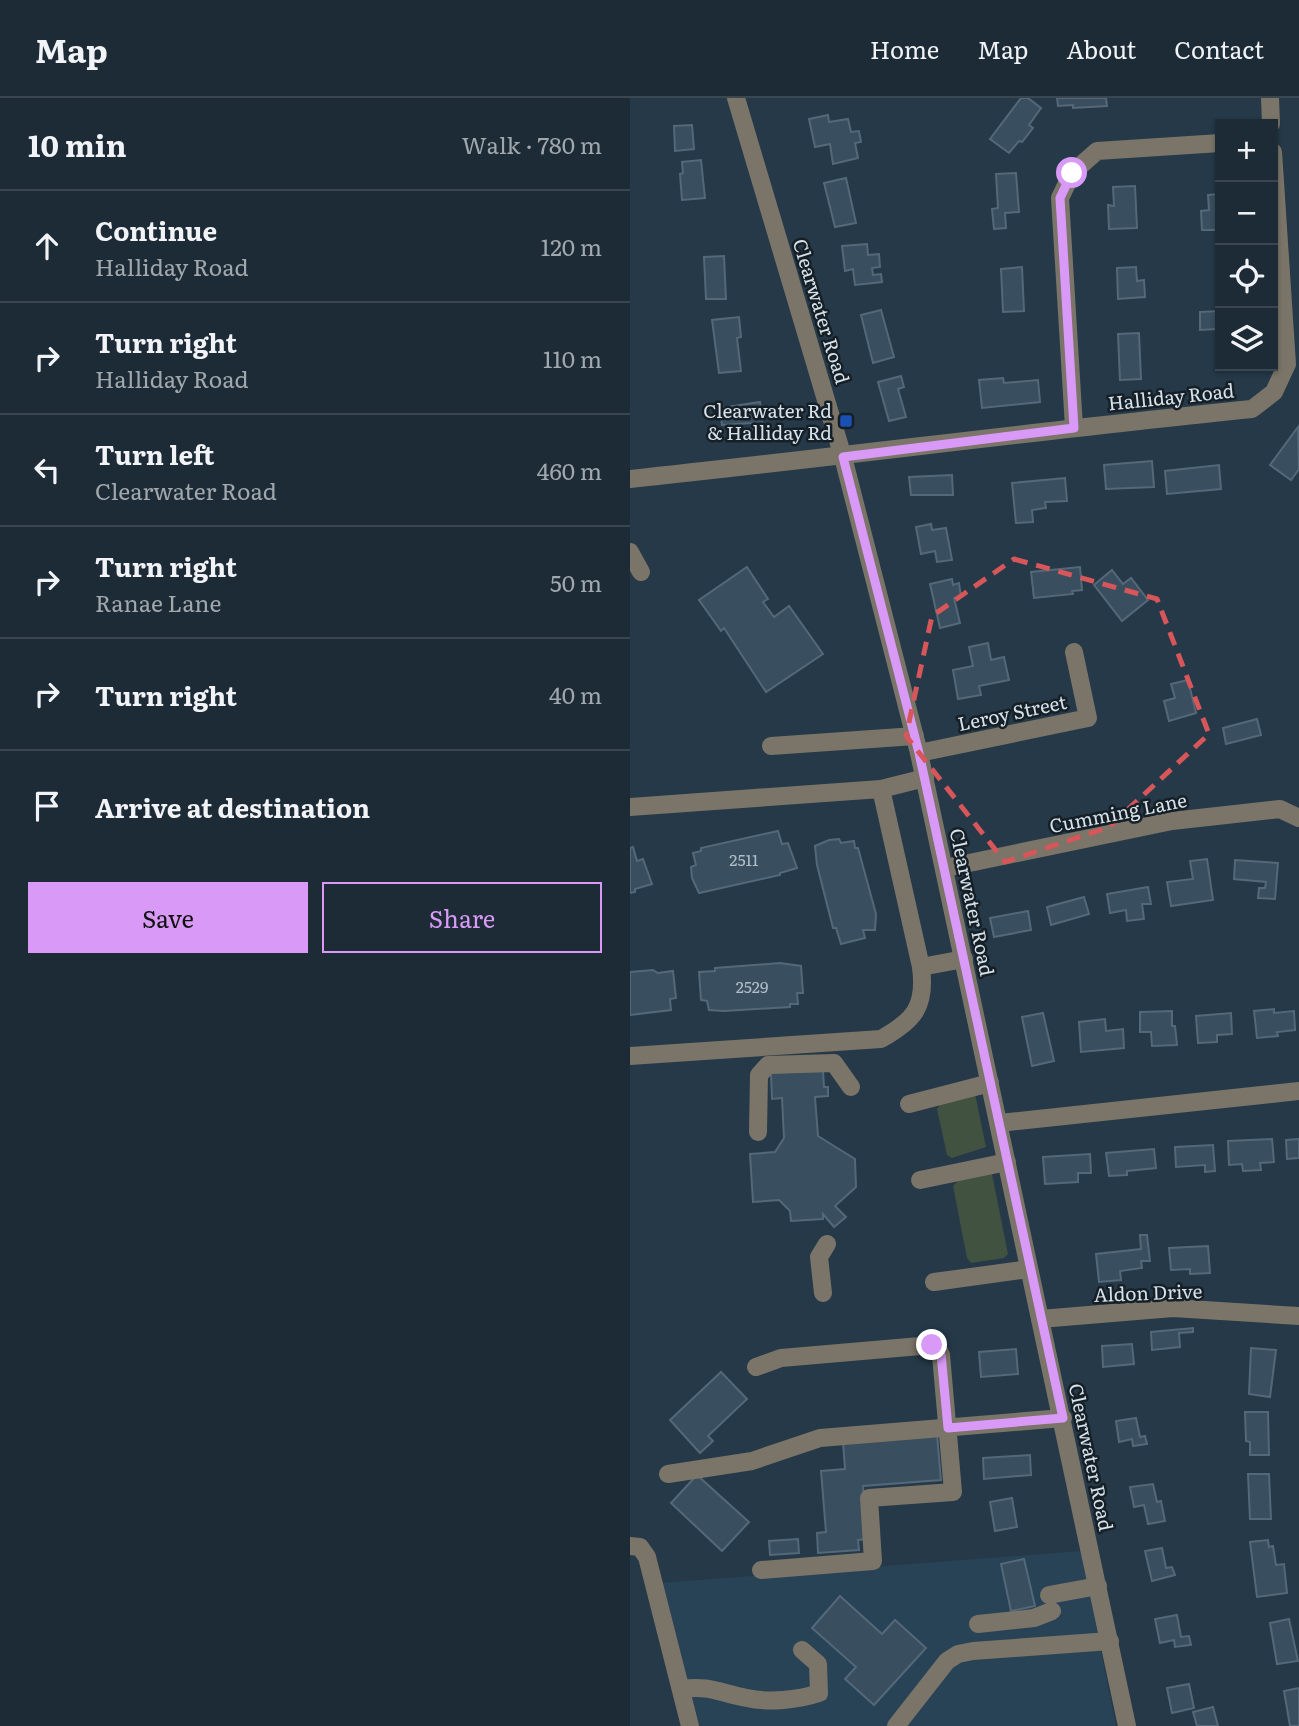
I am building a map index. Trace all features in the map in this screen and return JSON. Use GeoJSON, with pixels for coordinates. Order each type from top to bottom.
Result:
{"type":"FeatureCollection","features":[{"type":"Feature","properties":{"kind":"street","name":"Clearwater Road"},"geometry":{"type":"LineString","coordinates":[[736,98],[843,457],[917,744],[1127,1726]]}},
{"type":"Feature","properties":{"kind":"street"},"geometry":{"type":"LineString","coordinates":[[1270,98],[1271,119]]}},
{"type":"Feature","properties":{"kind":"street"},"geometry":{"type":"LineString","coordinates":[[1074,428],[1060,198],[1072,173],[1097,151],[1215,143]]}},
{"type":"Feature","properties":{"kind":"street","name":"Halliday Road"},"geometry":{"type":"LineString","coordinates":[[630,479],[1252,409],[1274,392],[1287,364],[1275,182]]}},
{"type":"Feature","properties":{"kind":"street"},"geometry":{"type":"LineString","coordinates":[[630,552],[641,572]]}},
{"type":"Feature","properties":{"kind":"street","name":"Leroy Street"},"geometry":{"type":"LineString","coordinates":[[917,744],[1088,718],[1074,652]]}},
{"type":"Feature","properties":{"kind":"street"},"geometry":{"type":"LineString","coordinates":[[771,746],[917,744]]}},
{"type":"Feature","properties":{"kind":"street"},"geometry":{"type":"LineString","coordinates":[[630,807],[881,789],[925,778]]}},
{"type":"Feature","properties":{"kind":"street"},"geometry":{"type":"LineString","coordinates":[[630,1056],[881,1039],[899,1029],[913,1015],[921,1000],[921,967],[881,789]]}},
{"type":"Feature","properties":{"kind":"street","name":"Cumming Lane"},"geometry":{"type":"LineString","coordinates":[[944,868],[1172,821],[1280,809],[1299,818]]}},
{"type":"Feature","properties":{"kind":"street"},"geometry":{"type":"LineString","coordinates":[[921,967],[964,959]]}},
{"type":"Feature","properties":{"kind":"street"},"geometry":{"type":"LineString","coordinates":[[758,1132],[759,1075],[768,1065],[834,1063],[851,1087]]}},
{"type":"Feature","properties":{"kind":"street"},"geometry":{"type":"LineString","coordinates":[[909,1104],[990,1083]]}},
{"type":"Feature","properties":{"kind":"street"},"geometry":{"type":"LineString","coordinates":[[999,1123],[1299,1091]]}},
{"type":"Feature","properties":{"kind":"street"},"geometry":{"type":"LineString","coordinates":[[920,1180],[1007,1162]]}},
{"type":"Feature","properties":{"kind":"street"},"geometry":{"type":"LineString","coordinates":[[823,1293],[819,1256],[827,1244]]}},
{"type":"Feature","properties":{"kind":"street"},"geometry":{"type":"LineString","coordinates":[[934,1282],[1029,1269]]}},
{"type":"Feature","properties":{"kind":"street","name":"Aldon Drive"},"geometry":{"type":"LineString","coordinates":[[1040,1318],[1173,1308],[1299,1316]]}},
{"type":"Feature","properties":{"kind":"street"},"geometry":{"type":"LineString","coordinates":[[756,1367],[781,1358],[932,1345],[941,1354],[953,1492],[869,1498],[873,1561],[761,1570]]}},
{"type":"Feature","properties":{"kind":"street"},"geometry":{"type":"LineString","coordinates":[[668,1474],[752,1461],[820,1438],[1063,1418]]}},
{"type":"Feature","properties":{"kind":"street"},"geometry":{"type":"LineString","coordinates":[[635,1546],[647,1557],[690,1726]]}},
{"type":"Feature","properties":{"kind":"street"},"geometry":{"type":"LineString","coordinates":[[978,1624],[1034,1618],[1050,1603],[1098,1586]]}},
{"type":"Feature","properties":{"kind":"street"},"geometry":{"type":"LineString","coordinates":[[896,1726],[947,1661],[958,1654],[1110,1641]]}},
{"type":"Feature","properties":{"kind":"street"},"geometry":{"type":"LineString","coordinates":[[681,1689],[701,1686],[749,1699],[809,1697],[819,1693],[818,1664],[802,1650]]}},
{"type":"Feature","properties":{"kind":"highlighted area"},"geometry":{"type":"Polygon","coordinates":[[[1014,559],[1157,599],[1209,734],[1109,827],[1005,862],[906,736],[932,616],[1014,559]]]}},
{"type":"Feature","properties":{"kind":"shaded area"},"geometry":{"type":"Polygon","coordinates":[[[1081,1551],[1116,1726],[700,1726],[659,1583],[1081,1551]]]}},
{"type":"Feature","properties":{"kind":"green space"},"geometry":{"type":"Polygon","coordinates":[[[975,1094],[986,1147],[952,1158],[947,1155],[937,1109],[946,1097],[975,1094]]]}},
{"type":"Feature","properties":{"kind":"green space"},"geometry":{"type":"Polygon","coordinates":[[[992,1174],[1008,1254],[1004,1258],[971,1263],[967,1258],[953,1186],[963,1175],[992,1174]]]}},
{"type":"Feature","properties":{"kind":"building"},"geometry":{"type":"Polygon","coordinates":[[[1021,98],[1028,98],[1041,108],[1029,125],[1033,128],[1009,153],[990,139],[1021,98]]]}},
{"type":"Feature","properties":{"kind":"building"},"geometry":{"type":"Polygon","coordinates":[[[1057,98],[1106,98],[1107,106],[1058,106],[1057,98]]]}},
{"type":"Feature","properties":{"kind":"building"},"geometry":{"type":"Polygon","coordinates":[[[828,115],[829,122],[848,119],[851,132],[859,131],[861,142],[855,143],[858,158],[833,164],[830,144],[815,147],[809,119],[828,115]]]}},
{"type":"Feature","properties":{"kind":"building"},"geometry":{"type":"Polygon","coordinates":[[[692,125],[694,149],[675,151],[674,126],[692,125]]]}},
{"type":"Feature","properties":{"kind":"building"},"geometry":{"type":"Polygon","coordinates":[[[701,160],[705,198],[682,200],[682,162],[701,160]]]}},
{"type":"Feature","properties":{"kind":"building"},"geometry":{"type":"Polygon","coordinates":[[[1016,173],[1019,212],[1005,213],[1006,228],[994,229],[992,209],[998,208],[996,174],[1016,173]]]}},
{"type":"Feature","properties":{"kind":"building"},"geometry":{"type":"Polygon","coordinates":[[[846,178],[856,223],[835,227],[824,183],[846,178]]]}},
{"type":"Feature","properties":{"kind":"building"},"geometry":{"type":"Polygon","coordinates":[[[1135,186],[1137,228],[1109,229],[1108,205],[1114,206],[1113,187],[1135,186]]]}},
{"type":"Feature","properties":{"kind":"building"},"geometry":{"type":"Polygon","coordinates":[[[1215,194],[1215,230],[1202,230],[1201,211],[1209,210],[1208,195],[1215,194]]]}},
{"type":"Feature","properties":{"kind":"building"},"geometry":{"type":"Polygon","coordinates":[[[867,244],[868,255],[879,254],[880,267],[872,268],[873,275],[881,274],[882,282],[855,285],[853,269],[845,271],[842,246],[867,244]]]}},
{"type":"Feature","properties":{"kind":"building"},"geometry":{"type":"Polygon","coordinates":[[[724,256],[726,299],[706,299],[704,257],[724,256]]]}},
{"type":"Feature","properties":{"kind":"building"},"geometry":{"type":"Polygon","coordinates":[[[1022,267],[1024,311],[1003,312],[1001,269],[1022,267]]]}},
{"type":"Feature","properties":{"kind":"building"},"geometry":{"type":"Polygon","coordinates":[[[1136,267],[1137,281],[1144,280],[1145,297],[1118,299],[1117,268],[1136,267]]]}},
{"type":"Feature","properties":{"kind":"building"},"geometry":{"type":"Polygon","coordinates":[[[881,310],[894,357],[873,363],[861,315],[881,310]]]}},
{"type":"Feature","properties":{"kind":"building"},"geometry":{"type":"Polygon","coordinates":[[[1215,311],[1215,329],[1200,330],[1200,312],[1215,311]]]}},
{"type":"Feature","properties":{"kind":"building"},"geometry":{"type":"Polygon","coordinates":[[[739,317],[741,337],[737,338],[741,371],[719,373],[712,320],[739,317]]]}},
{"type":"Feature","properties":{"kind":"building"},"geometry":{"type":"Polygon","coordinates":[[[1139,333],[1141,379],[1120,380],[1118,334],[1139,333]]]}},
{"type":"Feature","properties":{"kind":"building"},"geometry":{"type":"Polygon","coordinates":[[[901,376],[904,387],[898,389],[906,417],[889,421],[878,382],[901,376]]]}},
{"type":"Feature","properties":{"kind":"building"},"geometry":{"type":"Polygon","coordinates":[[[1003,378],[1004,383],[1038,380],[1040,402],[982,408],[979,380],[1003,378]]]}},
{"type":"Feature","properties":{"kind":"building"},"geometry":{"type":"Polygon","coordinates":[[[760,402],[763,428],[753,430],[752,423],[722,425],[720,408],[760,402]]]}},
{"type":"Feature","properties":{"kind":"building"},"geometry":{"type":"Polygon","coordinates":[[[1298,427],[1299,469],[1291,480],[1270,465],[1298,427]]]}},
{"type":"Feature","properties":{"kind":"building"},"geometry":{"type":"Polygon","coordinates":[[[1152,461],[1154,487],[1106,489],[1104,465],[1152,461]]]}},
{"type":"Feature","properties":{"kind":"building"},"geometry":{"type":"Polygon","coordinates":[[[1219,465],[1221,489],[1167,494],[1165,471],[1219,465]]]}},
{"type":"Feature","properties":{"kind":"building"},"geometry":{"type":"Polygon","coordinates":[[[952,475],[953,495],[911,495],[909,477],[952,475]]]}},
{"type":"Feature","properties":{"kind":"building"},"geometry":{"type":"Polygon","coordinates":[[[1065,478],[1067,501],[1045,502],[1046,508],[1032,510],[1033,522],[1016,523],[1012,483],[1065,478]]]}},
{"type":"Feature","properties":{"kind":"building"},"geometry":{"type":"Polygon","coordinates":[[[931,524],[932,530],[946,528],[952,560],[937,562],[935,551],[921,554],[916,527],[931,524]]]}},
{"type":"Feature","properties":{"kind":"building"},"geometry":{"type":"Polygon","coordinates":[[[747,567],[768,599],[763,602],[774,617],[789,606],[823,654],[766,692],[724,628],[721,631],[699,600],[747,567]]]}},
{"type":"Feature","properties":{"kind":"building"},"geometry":{"type":"Polygon","coordinates":[[[1080,567],[1082,590],[1072,591],[1073,594],[1034,598],[1031,572],[1080,567]]]}},
{"type":"Feature","properties":{"kind":"building"},"geometry":{"type":"Polygon","coordinates":[[[1112,570],[1123,584],[1131,578],[1148,600],[1122,621],[1094,585],[1112,570]]]}},
{"type":"Feature","properties":{"kind":"building"},"geometry":{"type":"Polygon","coordinates":[[[952,579],[953,585],[959,583],[961,597],[954,598],[960,623],[940,628],[930,584],[952,579]]]}},
{"type":"Feature","properties":{"kind":"building"},"geometry":{"type":"Polygon","coordinates":[[[988,643],[991,660],[1004,657],[1009,680],[979,686],[981,695],[958,699],[953,670],[973,666],[969,647],[988,643]]]}},
{"type":"Feature","properties":{"kind":"building"},"geometry":{"type":"Polygon","coordinates":[[[1188,680],[1196,713],[1169,721],[1164,701],[1175,698],[1171,684],[1188,680]]]}},
{"type":"Feature","properties":{"kind":"building"},"geometry":{"type":"Polygon","coordinates":[[[1257,719],[1261,735],[1226,744],[1223,728],[1257,719]]]}},
{"type":"Feature","properties":{"kind":"building"},"geometry":{"type":"Polygon","coordinates":[[[778,831],[782,844],[788,843],[797,868],[780,875],[699,893],[692,878],[691,867],[696,865],[693,853],[701,851],[701,848],[778,831]]]}},
{"type":"Feature","properties":{"kind":"building"},"geometry":{"type":"Polygon","coordinates":[[[839,839],[841,843],[854,841],[855,848],[858,848],[876,914],[875,930],[863,930],[865,938],[841,944],[836,928],[833,928],[817,865],[815,846],[839,839]]]}},
{"type":"Feature","properties":{"kind":"building"},"geometry":{"type":"Polygon","coordinates":[[[633,847],[637,861],[643,859],[652,884],[630,893],[630,848],[633,847]]]}},
{"type":"Feature","properties":{"kind":"building"},"geometry":{"type":"Polygon","coordinates":[[[1207,859],[1213,900],[1171,906],[1167,882],[1193,879],[1190,861],[1207,859]]]}},
{"type":"Feature","properties":{"kind":"building"},"geometry":{"type":"Polygon","coordinates":[[[1235,860],[1278,863],[1275,899],[1258,898],[1259,888],[1265,888],[1266,882],[1234,879],[1235,860]]]}},
{"type":"Feature","properties":{"kind":"building"},"geometry":{"type":"Polygon","coordinates":[[[1148,887],[1151,904],[1142,904],[1144,919],[1127,921],[1126,910],[1110,913],[1107,894],[1148,887]]]}},
{"type":"Feature","properties":{"kind":"building"},"geometry":{"type":"Polygon","coordinates":[[[1084,897],[1089,914],[1051,925],[1047,907],[1084,897]]]}},
{"type":"Feature","properties":{"kind":"building"},"geometry":{"type":"Polygon","coordinates":[[[1028,911],[1031,930],[994,937],[990,918],[1028,911]]]}},
{"type":"Feature","properties":{"kind":"building"},"geometry":{"type":"Polygon","coordinates":[[[780,963],[801,966],[803,993],[797,993],[798,1004],[790,1004],[790,1007],[724,1011],[709,1010],[707,1001],[701,1000],[699,972],[715,971],[715,968],[780,963]]]}},
{"type":"Feature","properties":{"kind":"building"},"geometry":{"type":"Polygon","coordinates":[[[653,970],[658,973],[673,971],[676,998],[670,999],[671,1010],[630,1015],[630,972],[653,970]]]}},
{"type":"Feature","properties":{"kind":"building"},"geometry":{"type":"Polygon","coordinates":[[[1274,1009],[1274,1013],[1294,1011],[1295,1030],[1277,1032],[1278,1036],[1257,1038],[1254,1011],[1274,1009]]]}},
{"type":"Feature","properties":{"kind":"building"},"geometry":{"type":"Polygon","coordinates":[[[1172,1011],[1172,1026],[1175,1026],[1177,1045],[1152,1046],[1151,1032],[1140,1032],[1140,1012],[1172,1011]]]}},
{"type":"Feature","properties":{"kind":"building"},"geometry":{"type":"Polygon","coordinates":[[[1043,1013],[1054,1061],[1032,1066],[1022,1017],[1043,1013]]]}},
{"type":"Feature","properties":{"kind":"building"},"geometry":{"type":"Polygon","coordinates":[[[1231,1013],[1232,1034],[1217,1035],[1217,1042],[1198,1043],[1196,1016],[1231,1013]]]}},
{"type":"Feature","properties":{"kind":"building"},"geometry":{"type":"Polygon","coordinates":[[[1105,1019],[1106,1031],[1123,1029],[1124,1048],[1081,1052],[1079,1022],[1105,1019]]]}},
{"type":"Feature","properties":{"kind":"building"},"geometry":{"type":"Polygon","coordinates":[[[823,1070],[824,1087],[828,1087],[828,1096],[815,1097],[818,1136],[855,1159],[856,1187],[835,1206],[846,1217],[834,1227],[823,1214],[823,1219],[791,1221],[790,1211],[779,1200],[753,1202],[750,1154],[775,1152],[784,1138],[782,1098],[772,1099],[771,1073],[823,1070]]]}},
{"type":"Feature","properties":{"kind":"building"},"geometry":{"type":"Polygon","coordinates":[[[1272,1139],[1274,1162],[1260,1163],[1261,1170],[1243,1171],[1242,1164],[1229,1165],[1228,1141],[1272,1139]]]}},
{"type":"Feature","properties":{"kind":"building"},"geometry":{"type":"Polygon","coordinates":[[[1299,1139],[1299,1158],[1287,1159],[1286,1140],[1299,1139]]]}},
{"type":"Feature","properties":{"kind":"building"},"geometry":{"type":"Polygon","coordinates":[[[1213,1145],[1215,1171],[1205,1172],[1205,1165],[1176,1167],[1175,1147],[1213,1145]]]}},
{"type":"Feature","properties":{"kind":"building"},"geometry":{"type":"Polygon","coordinates":[[[1154,1149],[1156,1168],[1109,1176],[1106,1153],[1154,1149]]]}},
{"type":"Feature","properties":{"kind":"building"},"geometry":{"type":"Polygon","coordinates":[[[1090,1154],[1091,1173],[1078,1173],[1078,1182],[1045,1184],[1043,1157],[1090,1154]]]}},
{"type":"Feature","properties":{"kind":"building"},"geometry":{"type":"Polygon","coordinates":[[[1140,1235],[1147,1235],[1150,1261],[1141,1261],[1142,1268],[1120,1271],[1121,1280],[1099,1282],[1096,1254],[1141,1249],[1140,1235]]]}},
{"type":"Feature","properties":{"kind":"building"},"geometry":{"type":"Polygon","coordinates":[[[1208,1246],[1210,1273],[1190,1274],[1190,1269],[1171,1270],[1169,1248],[1208,1246]]]}},
{"type":"Feature","properties":{"kind":"building"},"geometry":{"type":"Polygon","coordinates":[[[1193,1328],[1193,1332],[1179,1333],[1180,1347],[1152,1350],[1151,1332],[1193,1328]]]}},
{"type":"Feature","properties":{"kind":"building"},"geometry":{"type":"Polygon","coordinates":[[[1132,1344],[1134,1364],[1103,1367],[1102,1346],[1132,1344]]]}},
{"type":"Feature","properties":{"kind":"building"},"geometry":{"type":"Polygon","coordinates":[[[1251,1348],[1276,1350],[1270,1397],[1249,1394],[1251,1348]]]}},
{"type":"Feature","properties":{"kind":"building"},"geometry":{"type":"Polygon","coordinates":[[[1016,1349],[1018,1374],[981,1377],[979,1352],[1016,1349]]]}},
{"type":"Feature","properties":{"kind":"building"},"geometry":{"type":"Polygon","coordinates":[[[721,1372],[747,1399],[708,1436],[713,1441],[700,1453],[670,1420],[721,1372]]]}},
{"type":"Feature","properties":{"kind":"building"},"geometry":{"type":"Polygon","coordinates":[[[1245,1412],[1268,1412],[1269,1455],[1250,1455],[1250,1442],[1246,1441],[1245,1412]]]}},
{"type":"Feature","properties":{"kind":"building"},"geometry":{"type":"Polygon","coordinates":[[[1136,1418],[1140,1437],[1145,1436],[1147,1444],[1133,1446],[1132,1439],[1119,1442],[1116,1421],[1136,1418]]]}},
{"type":"Feature","properties":{"kind":"building"},"geometry":{"type":"Polygon","coordinates":[[[937,1435],[941,1480],[863,1486],[867,1539],[858,1540],[859,1550],[818,1553],[817,1533],[826,1532],[821,1471],[845,1469],[843,1442],[937,1435]]]}},
{"type":"Feature","properties":{"kind":"building"},"geometry":{"type":"Polygon","coordinates":[[[1030,1455],[1031,1475],[984,1479],[983,1458],[1030,1455]]]}},
{"type":"Feature","properties":{"kind":"building"},"geometry":{"type":"Polygon","coordinates":[[[1248,1474],[1269,1474],[1271,1519],[1250,1519],[1248,1474]]]}},
{"type":"Feature","properties":{"kind":"building"},"geometry":{"type":"Polygon","coordinates":[[[697,1475],[749,1522],[722,1551],[671,1503],[697,1475]]]}},
{"type":"Feature","properties":{"kind":"building"},"geometry":{"type":"Polygon","coordinates":[[[1153,1484],[1157,1502],[1161,1501],[1165,1521],[1148,1524],[1144,1505],[1134,1507],[1130,1487],[1153,1484]]]}},
{"type":"Feature","properties":{"kind":"building"},"geometry":{"type":"Polygon","coordinates":[[[1012,1498],[1017,1527],[995,1531],[990,1502],[1012,1498]]]}},
{"type":"Feature","properties":{"kind":"building"},"geometry":{"type":"Polygon","coordinates":[[[798,1539],[799,1553],[770,1555],[769,1541],[798,1539]]]}},
{"type":"Feature","properties":{"kind":"building"},"geometry":{"type":"Polygon","coordinates":[[[1268,1540],[1269,1547],[1273,1546],[1276,1565],[1284,1564],[1287,1593],[1257,1597],[1250,1542],[1268,1540]]]}},
{"type":"Feature","properties":{"kind":"building"},"geometry":{"type":"Polygon","coordinates":[[[1162,1548],[1166,1568],[1172,1567],[1175,1575],[1152,1581],[1145,1551],[1162,1548]]]}},
{"type":"Feature","properties":{"kind":"building"},"geometry":{"type":"Polygon","coordinates":[[[1024,1559],[1035,1606],[1011,1611],[1001,1564],[1024,1559]]]}},
{"type":"Feature","properties":{"kind":"building"},"geometry":{"type":"Polygon","coordinates":[[[840,1596],[882,1634],[895,1620],[926,1648],[874,1705],[845,1679],[856,1667],[812,1628],[840,1596]]]}},
{"type":"Feature","properties":{"kind":"building"},"geometry":{"type":"Polygon","coordinates":[[[1177,1615],[1181,1637],[1189,1636],[1191,1645],[1175,1647],[1174,1640],[1160,1643],[1155,1619],[1177,1615]]]}},
{"type":"Feature","properties":{"kind":"building"},"geometry":{"type":"Polygon","coordinates":[[[1289,1619],[1298,1661],[1277,1664],[1270,1623],[1289,1619]]]}},
{"type":"Feature","properties":{"kind":"building"},"geometry":{"type":"Polygon","coordinates":[[[1189,1684],[1194,1708],[1172,1713],[1167,1688],[1189,1684]]]}},
{"type":"Feature","properties":{"kind":"building"},"geometry":{"type":"Polygon","coordinates":[[[1299,1688],[1299,1726],[1290,1726],[1284,1691],[1299,1688]]]}},
{"type":"Feature","properties":{"kind":"building"},"geometry":{"type":"Polygon","coordinates":[[[1213,1707],[1218,1726],[1197,1726],[1193,1712],[1213,1707]]]}},
{"type":"Feature","properties":{"kind":"place","name":"Clearwater Rd & Halliday Rd"},"geometry":{"type":"Point","coordinates":[846,421]}},
{"type":"Feature","properties":{"kind":"route"},"geometry":{"type":"LineString","coordinates":[[932,1345],[941,1354],[948,1428],[1063,1418],[919,753],[843,457],[1074,428],[1060,198],[1072,173]]}}]}
